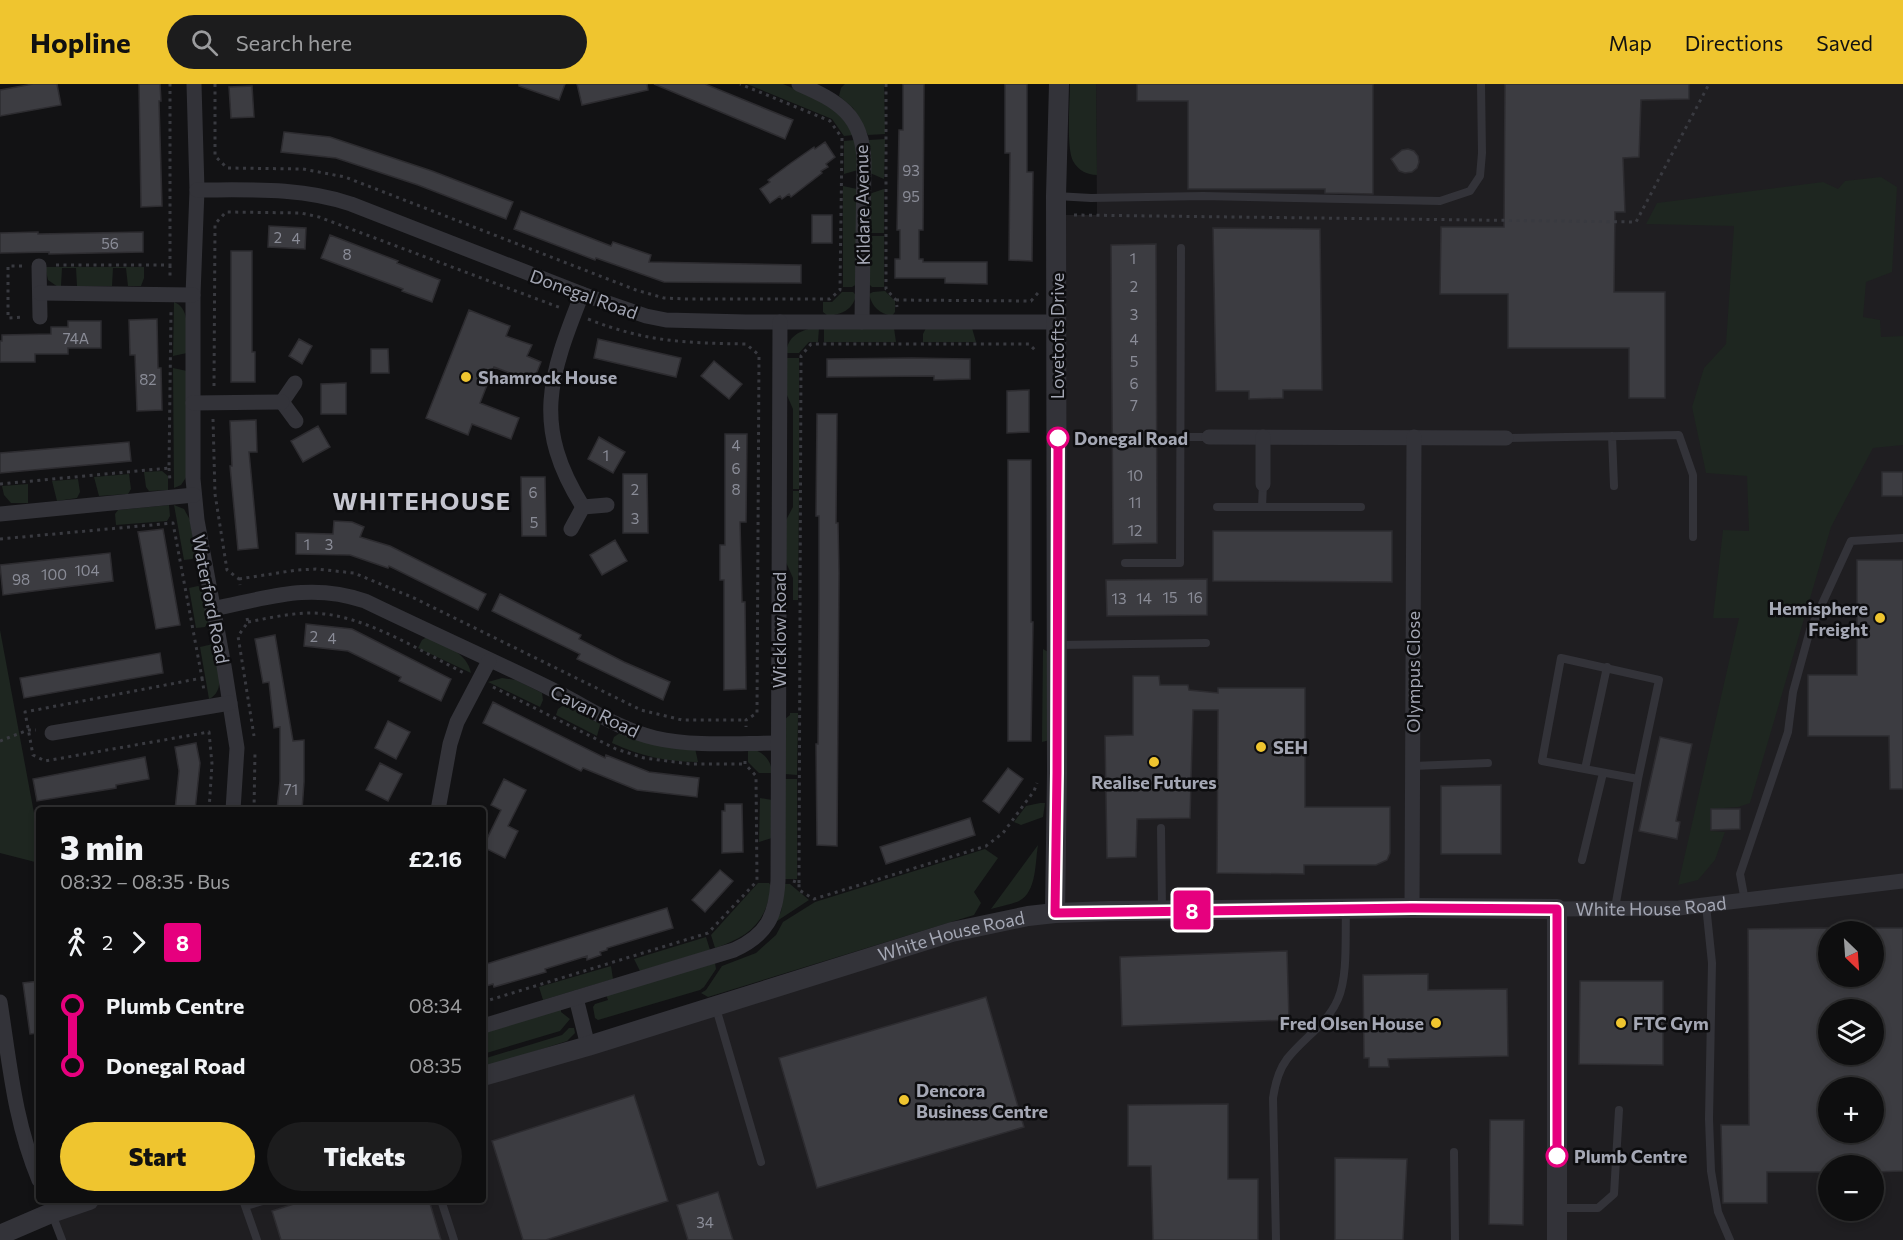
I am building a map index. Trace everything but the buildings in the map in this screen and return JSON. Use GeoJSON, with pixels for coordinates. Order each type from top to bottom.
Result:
{"type":"FeatureCollection","features":[{"type":"Feature","properties":{"kind":"street","name":"Waterford Road"},"geometry":{"type":"LineString","coordinates":[[194,84],[197,190],[193,295],[194,495],[237,748],[233,807]]}},
{"type":"Feature","properties":{"kind":"street","name":"Kildare Avenue"},"geometry":{"type":"LineString","coordinates":[[799,84],[824,94],[841,106],[854,122],[863,143],[862,322]]}},
{"type":"Feature","properties":{"kind":"street","name":"Lovetofts Drive"},"geometry":{"type":"LineString","coordinates":[[1055,913],[1058,645],[1056,196],[1059,84]]}},
{"type":"Feature","properties":{"kind":"street","name":"Donegal Road"},"geometry":{"type":"LineString","coordinates":[[197,190],[289,191],[325,196],[582,294],[646,316],[666,320],[687,322],[1058,322]]}},
{"type":"Feature","properties":{"kind":"street"},"geometry":{"type":"LineString","coordinates":[[39,266],[40,317]]}},
{"type":"Feature","properties":{"kind":"street"},"geometry":{"type":"LineString","coordinates":[[40,293],[193,295]]}},
{"type":"Feature","properties":{"kind":"street"},"geometry":{"type":"LineString","coordinates":[[582,294],[555,369],[551,418],[556,455],[583,507]]}},
{"type":"Feature","properties":{"kind":"street","name":"Wicklow Road"},"geometry":{"type":"LineString","coordinates":[[576,998],[734,950],[753,940],[771,920],[774,912],[778,881],[780,322]]}},
{"type":"Feature","properties":{"kind":"street"},"geometry":{"type":"LineString","coordinates":[[282,402],[296,382]]}},
{"type":"Feature","properties":{"kind":"street"},"geometry":{"type":"LineString","coordinates":[[193,403],[282,402]]}},
{"type":"Feature","properties":{"kind":"street"},"geometry":{"type":"LineString","coordinates":[[282,402],[296,421]]}},
{"type":"Feature","properties":{"kind":"street"},"geometry":{"type":"LineString","coordinates":[[1209,437],[1506,438]]}},
{"type":"Feature","properties":{"kind":"street"},"geometry":{"type":"LineString","coordinates":[[1263,437],[1263,484]]}},
{"type":"Feature","properties":{"kind":"street","name":"Olympus Close"},"geometry":{"type":"LineString","coordinates":[[1412,908],[1414,437]]}},
{"type":"Feature","properties":{"kind":"street"},"geometry":{"type":"LineString","coordinates":[[0,514],[194,495]]}},
{"type":"Feature","properties":{"kind":"street"},"geometry":{"type":"LineString","coordinates":[[583,507],[607,505]]}},
{"type":"Feature","properties":{"kind":"street"},"geometry":{"type":"LineString","coordinates":[[571,529],[583,507]]}},
{"type":"Feature","properties":{"kind":"street","name":"Cavan Road"},"geometry":{"type":"LineString","coordinates":[[212,609],[292,592],[328,591],[347,595],[365,601],[554,690],[617,725],[640,734],[675,742],[778,743]]}},
{"type":"Feature","properties":{"kind":"street"},"geometry":{"type":"LineString","coordinates":[[439,807],[450,744],[457,722],[489,661]]}},
{"type":"Feature","properties":{"kind":"street"},"geometry":{"type":"LineString","coordinates":[[52,734],[230,703]]}},
{"type":"Feature","properties":{"kind":"street","name":"White House Road"},"geometry":{"type":"LineString","coordinates":[[486,1075],[588,1046],[952,932],[1001,921],[1055,913],[1162,910],[1679,908],[1903,881]]}},
{"type":"Feature","properties":{"kind":"street"},"geometry":{"type":"LineString","coordinates":[[1557,909],[1557,1240]]}},
{"type":"Feature","properties":{"kind":"street"},"geometry":{"type":"LineString","coordinates":[[486,1025],[576,998],[588,1046]]}},
{"type":"Feature","properties":{"kind":"street"},"geometry":{"type":"LineString","coordinates":[[0,1002],[3,1046],[16,1110],[36,1172]]}},
{"type":"Feature","properties":{"kind":"street"},"geometry":{"type":"LineString","coordinates":[[0,1235],[51,1208],[75,1203]]}},
{"type":"Feature","properties":{"kind":"lane"},"geometry":{"type":"LineString","coordinates":[[1056,196],[1091,198],[1203,196],[1440,201],[1470,191],[1480,176],[1481,84]]}},
{"type":"Feature","properties":{"kind":"lane"},"geometry":{"type":"LineString","coordinates":[[1125,563],[1180,563],[1181,248]]}},
{"type":"Feature","properties":{"kind":"lane"},"geometry":{"type":"LineString","coordinates":[[1506,438],[1679,435],[1693,475],[1692,537]]}},
{"type":"Feature","properties":{"kind":"lane"},"geometry":{"type":"LineString","coordinates":[[1612,436],[1614,486]]}},
{"type":"Feature","properties":{"kind":"lane"},"geometry":{"type":"LineString","coordinates":[[1180,437],[1209,437]]}},
{"type":"Feature","properties":{"kind":"lane"},"geometry":{"type":"LineString","coordinates":[[1262,507],[1263,484]]}},
{"type":"Feature","properties":{"kind":"lane"},"geometry":{"type":"LineString","coordinates":[[1217,507],[1361,507]]}},
{"type":"Feature","properties":{"kind":"lane"},"geometry":{"type":"LineString","coordinates":[[1745,901],[1740,874],[1788,732],[1793,692],[1810,630],[1851,541],[1903,538]]}},
{"type":"Feature","properties":{"kind":"lane"},"geometry":{"type":"LineString","coordinates":[[1058,645],[1206,643]]}},
{"type":"Feature","properties":{"kind":"lane"},"geometry":{"type":"LineString","coordinates":[[1615,908],[1638,779],[1659,680],[1561,658],[1542,761],[1638,779]]}},
{"type":"Feature","properties":{"kind":"lane"},"geometry":{"type":"LineString","coordinates":[[1585,769],[1607,668]]}},
{"type":"Feature","properties":{"kind":"lane"},"geometry":{"type":"LineString","coordinates":[[1413,766],[1488,763]]}},
{"type":"Feature","properties":{"kind":"lane"},"geometry":{"type":"LineString","coordinates":[[1582,860],[1603,773]]}},
{"type":"Feature","properties":{"kind":"lane"},"geometry":{"type":"LineString","coordinates":[[1161,828],[1162,910]]}},
{"type":"Feature","properties":{"kind":"lane"},"geometry":{"type":"LineString","coordinates":[[1706,905],[1712,963],[1709,1119],[1711,1171],[1718,1212],[1730,1240]]}},
{"type":"Feature","properties":{"kind":"lane"},"geometry":{"type":"LineString","coordinates":[[1276,1240],[1273,1098],[1276,1078],[1287,1059],[1317,1030],[1338,999],[1343,983],[1346,909]]}},
{"type":"Feature","properties":{"kind":"lane"},"geometry":{"type":"LineString","coordinates":[[715,1006],[761,1162]]}},
{"type":"Feature","properties":{"kind":"lane"},"geometry":{"type":"LineString","coordinates":[[1557,1208],[1598,1208],[1614,1194],[1619,1110]]}},
{"type":"Feature","properties":{"kind":"lane"},"geometry":{"type":"LineString","coordinates":[[1454,1152],[1455,1240]]}},
{"type":"Feature","properties":{"kind":"lane"},"geometry":{"type":"LineString","coordinates":[[244,1203],[257,1240]]}},
{"type":"Feature","properties":{"kind":"lane"},"geometry":{"type":"LineString","coordinates":[[442,1203],[454,1240]]}},
{"type":"Feature","properties":{"kind":"lane"},"geometry":{"type":"LineString","coordinates":[[51,1208],[62,1240]]}},
{"type":"Feature","properties":{"kind":"path"},"geometry":{"type":"LineString","coordinates":[[40,317],[8,318],[8,266],[170,265],[170,84]]}},
{"type":"Feature","properties":{"kind":"path"},"geometry":{"type":"LineString","coordinates":[[215,84],[215,156],[227,168],[303,169],[345,177],[653,295],[687,299],[830,299],[840,290],[842,138],[830,121],[740,84]]}},
{"type":"Feature","properties":{"kind":"path"},"geometry":{"type":"LineString","coordinates":[[886,84],[886,289],[897,300],[1020,301],[1031,301],[1041,289]]}},
{"type":"Feature","properties":{"kind":"path"},"geometry":{"type":"LineString","coordinates":[[214,392],[215,224],[226,212],[301,213],[319,217],[565,310]]}},
{"type":"Feature","properties":{"kind":"path"},"geometry":{"type":"LineString","coordinates":[[0,484],[169,468],[171,304]]}},
{"type":"Feature","properties":{"kind":"path"},"geometry":{"type":"LineString","coordinates":[[486,1001],[708,933],[757,881],[756,776],[745,764],[745,743],[746,720],[757,713],[759,355],[746,344],[689,344],[650,339],[582,317]]}},
{"type":"Feature","properties":{"kind":"path"},"geometry":{"type":"LineString","coordinates":[[1042,357],[1029,344],[811,344],[801,356],[799,890],[814,899],[986,846],[1003,833],[1029,798],[1037,784],[1039,773],[1057,773]]}},
{"type":"Feature","properties":{"kind":"path"},"geometry":{"type":"LineString","coordinates":[[213,412],[215,494],[227,570],[239,579],[248,622]]}},
{"type":"Feature","properties":{"kind":"path"},"geometry":{"type":"LineString","coordinates":[[0,538],[173,523],[202,678],[25,712],[33,754],[45,761],[209,732],[212,764],[209,807]]}},
{"type":"Feature","properties":{"kind":"path"},"geometry":{"type":"LineString","coordinates":[[254,739],[238,636],[248,622],[310,613],[346,618],[384,633],[616,749],[644,759],[690,764],[745,764]]}},
{"type":"Feature","properties":{"kind":"path"},"geometry":{"type":"LineString","coordinates":[[0,741],[28,730],[41,730],[52,734]]}},
{"type":"Feature","properties":{"kind":"path"},"geometry":{"type":"LineString","coordinates":[[254,807],[255,749]]}},
{"type":"Feature","properties":{"kind":"path"},"geometry":{"type":"LineString","coordinates":[[757,881],[789,880],[799,883]]}},
{"type":"Feature","properties":{"kind":"shaded area"},"geometry":{"type":"Polygon","coordinates":[[[747,84],[783,84],[821,100],[840,114],[854,135],[844,136],[832,119],[747,84]]]}},
{"type":"Feature","properties":{"kind":"shaded area"},"geometry":{"type":"Polygon","coordinates":[[[845,84],[884,84],[885,134],[868,135],[853,108],[839,96],[845,84]]]}},
{"type":"Feature","properties":{"kind":"shaded area"},"geometry":{"type":"Polygon","coordinates":[[[1070,84],[1096,84],[1097,175],[1083,171],[1073,161],[1069,135],[1070,84]]]}},
{"type":"Feature","properties":{"kind":"shaded area"},"geometry":{"type":"Polygon","coordinates":[[[1096,84],[1903,84],[1903,1240],[61,1240],[53,1212],[81,1203],[486,1203],[486,1076],[1055,913],[1056,215],[1097,215],[1096,84]]]}},
{"type":"Feature","properties":{"kind":"shaded area"},"geometry":{"type":"Polygon","coordinates":[[[885,139],[884,179],[870,173],[869,140],[885,139]]]}},
{"type":"Feature","properties":{"kind":"shaded area"},"geometry":{"type":"Polygon","coordinates":[[[855,140],[858,170],[844,174],[844,141],[855,140]]]}},
{"type":"Feature","properties":{"kind":"shaded area"},"geometry":{"type":"Polygon","coordinates":[[[1881,177],[1897,187],[1892,272],[1866,282],[1863,317],[1880,320],[1881,337],[1903,336],[1903,445],[1873,448],[1831,527],[1750,803],[1738,807],[1710,809],[1710,831],[1725,832],[1715,860],[1698,880],[1678,885],[1739,618],[1713,618],[1723,530],[1749,531],[1747,476],[1706,473],[1692,407],[1704,368],[1726,344],[1734,226],[1646,224],[1657,203],[1823,182],[1838,189],[1845,181],[1881,177]]]}},
{"type":"Feature","properties":{"kind":"shaded area"},"geometry":{"type":"Polygon","coordinates":[[[843,186],[857,189],[857,284],[852,287],[843,287],[843,186]]]}},
{"type":"Feature","properties":{"kind":"shaded area"},"geometry":{"type":"Polygon","coordinates":[[[884,189],[884,233],[870,233],[869,194],[884,189]]]}},
{"type":"Feature","properties":{"kind":"shaded area"},"geometry":{"type":"Polygon","coordinates":[[[870,236],[884,236],[884,287],[872,287],[869,284],[870,236]]]}},
{"type":"Feature","properties":{"kind":"shaded area"},"geometry":{"type":"Polygon","coordinates":[[[45,267],[144,267],[144,278],[141,286],[128,286],[126,268],[113,268],[112,286],[77,286],[76,268],[62,268],[61,286],[58,287],[48,280],[45,267]]]}},
{"type":"Feature","properties":{"kind":"shaded area"},"geometry":{"type":"Polygon","coordinates":[[[885,291],[895,301],[895,312],[892,316],[877,309],[869,294],[885,291]]]}},
{"type":"Feature","properties":{"kind":"shaded area"},"geometry":{"type":"Polygon","coordinates":[[[842,292],[853,292],[856,295],[855,300],[850,308],[828,316],[823,312],[823,302],[832,302],[842,292]]]}},
{"type":"Feature","properties":{"kind":"shaded area"},"geometry":{"type":"Polygon","coordinates":[[[174,302],[180,306],[186,317],[187,353],[173,356],[174,302]]]}},
{"type":"Feature","properties":{"kind":"shaded area"},"geometry":{"type":"Polygon","coordinates":[[[813,328],[819,328],[818,342],[809,342],[799,353],[786,353],[791,339],[813,328]]]}},
{"type":"Feature","properties":{"kind":"shaded area"},"geometry":{"type":"Polygon","coordinates":[[[824,328],[894,328],[896,342],[824,342],[824,328]]]}},
{"type":"Feature","properties":{"kind":"shaded area"},"geometry":{"type":"Polygon","coordinates":[[[926,328],[972,328],[976,342],[923,342],[926,328]]]}},
{"type":"Feature","properties":{"kind":"shaded area"},"geometry":{"type":"Polygon","coordinates":[[[786,358],[799,358],[799,489],[793,489],[793,409],[786,393],[786,358]]]}},
{"type":"Feature","properties":{"kind":"shaded area"},"geometry":{"type":"Polygon","coordinates":[[[173,368],[187,371],[187,476],[181,485],[174,488],[173,368]]]}},
{"type":"Feature","properties":{"kind":"shaded area"},"geometry":{"type":"Polygon","coordinates":[[[162,471],[168,476],[168,490],[149,491],[146,487],[144,472],[162,471]]]}},
{"type":"Feature","properties":{"kind":"shaded area"},"geometry":{"type":"Polygon","coordinates":[[[129,474],[131,489],[128,494],[99,496],[94,477],[129,474]]]}},
{"type":"Feature","properties":{"kind":"shaded area"},"geometry":{"type":"Polygon","coordinates":[[[78,479],[80,492],[77,498],[57,501],[52,481],[78,479]]]}},
{"type":"Feature","properties":{"kind":"shaded area"},"geometry":{"type":"Polygon","coordinates":[[[28,484],[28,503],[11,503],[4,495],[2,486],[28,484]]]}},
{"type":"Feature","properties":{"kind":"shaded area"},"geometry":{"type":"Polygon","coordinates":[[[793,491],[799,491],[798,600],[793,600],[793,578],[785,560],[785,522],[793,507],[793,491]]]}},
{"type":"Feature","properties":{"kind":"shaded area"},"geometry":{"type":"Polygon","coordinates":[[[169,505],[170,516],[167,521],[116,525],[115,514],[118,510],[169,505]]]}},
{"type":"Feature","properties":{"kind":"shaded area"},"geometry":{"type":"Polygon","coordinates":[[[174,505],[184,509],[190,520],[196,556],[192,559],[184,560],[174,505]]]}},
{"type":"Feature","properties":{"kind":"shaded area"},"geometry":{"type":"Polygon","coordinates":[[[198,586],[202,588],[208,622],[205,627],[196,628],[189,588],[198,586]]]}},
{"type":"Feature","properties":{"kind":"shaded area"},"geometry":{"type":"Polygon","coordinates":[[[0,630],[36,824],[36,862],[0,853],[0,630]]]}},
{"type":"Feature","properties":{"kind":"shaded area"},"geometry":{"type":"Polygon","coordinates":[[[427,637],[460,655],[469,666],[471,673],[418,648],[422,640],[427,637]]]}},
{"type":"Feature","properties":{"kind":"shaded area"},"geometry":{"type":"Polygon","coordinates":[[[213,644],[219,682],[215,695],[209,699],[200,647],[213,644]]]}},
{"type":"Feature","properties":{"kind":"shaded area"},"geometry":{"type":"Polygon","coordinates":[[[1043,649],[1050,653],[1050,740],[1042,742],[1043,649]]]}},
{"type":"Feature","properties":{"kind":"shaded area"},"geometry":{"type":"Polygon","coordinates":[[[502,678],[516,680],[542,693],[543,700],[540,707],[488,682],[502,678]]]}},
{"type":"Feature","properties":{"kind":"shaded area"},"geometry":{"type":"Polygon","coordinates":[[[565,704],[601,722],[597,736],[556,715],[558,709],[565,704]]]}},
{"type":"Feature","properties":{"kind":"shaded area"},"geometry":{"type":"Polygon","coordinates":[[[790,713],[798,713],[797,775],[785,774],[785,719],[790,713]]]}},
{"type":"Feature","properties":{"kind":"shaded area"},"geometry":{"type":"Polygon","coordinates":[[[620,733],[695,748],[698,762],[654,757],[612,743],[614,737],[620,733]]]}},
{"type":"Feature","properties":{"kind":"shaded area"},"geometry":{"type":"Polygon","coordinates":[[[748,748],[765,756],[770,763],[772,773],[759,773],[748,762],[748,748]]]}},
{"type":"Feature","properties":{"kind":"shaded area"},"geometry":{"type":"Polygon","coordinates":[[[785,779],[797,779],[797,879],[785,879],[785,779]]]}},
{"type":"Feature","properties":{"kind":"shaded area"},"geometry":{"type":"Polygon","coordinates":[[[760,798],[772,800],[772,838],[759,842],[760,798]]]}},
{"type":"Feature","properties":{"kind":"shaded area"},"geometry":{"type":"Polygon","coordinates":[[[1045,803],[1043,817],[1021,825],[1014,822],[1026,806],[1045,803]]]}},
{"type":"Feature","properties":{"kind":"shaded area"},"geometry":{"type":"Polygon","coordinates":[[[1038,845],[1032,884],[1025,897],[991,909],[1038,845]]]}},
{"type":"Feature","properties":{"kind":"shaded area"},"geometry":{"type":"Polygon","coordinates":[[[985,849],[998,858],[974,892],[981,903],[974,915],[708,997],[701,993],[706,990],[722,966],[756,953],[776,935],[783,922],[815,902],[985,849]]]}},
{"type":"Feature","properties":{"kind":"shaded area"},"geometry":{"type":"Polygon","coordinates":[[[758,883],[769,883],[771,886],[769,899],[760,919],[738,939],[715,948],[711,935],[758,883]]]}},
{"type":"Feature","properties":{"kind":"shaded area"},"geometry":{"type":"Polygon","coordinates":[[[784,884],[790,884],[809,900],[774,923],[781,912],[784,884]]]}},
{"type":"Feature","properties":{"kind":"shaded area"},"geometry":{"type":"Polygon","coordinates":[[[706,937],[710,950],[640,971],[634,959],[706,937]]]}},
{"type":"Feature","properties":{"kind":"shaded area"},"geometry":{"type":"Polygon","coordinates":[[[715,963],[716,969],[700,990],[598,1020],[595,1018],[593,1007],[595,1004],[608,1000],[606,995],[715,963]]]}},
{"type":"Feature","properties":{"kind":"shaded area"},"geometry":{"type":"Polygon","coordinates":[[[611,966],[613,979],[543,1000],[539,987],[611,966]]]}},
{"type":"Feature","properties":{"kind":"shaded area"},"geometry":{"type":"Polygon","coordinates":[[[561,1009],[561,1012],[570,1019],[560,1031],[486,1053],[486,1032],[561,1009]]]}},
{"type":"Feature","properties":{"kind":"shaded area"},"geometry":{"type":"Polygon","coordinates":[[[569,1028],[574,1028],[575,1033],[567,1041],[486,1067],[486,1058],[562,1035],[569,1028]]]}},
{"type":"Feature","properties":{"kind":"bus line","name":"8"},"geometry":{"type":"LineString","coordinates":[[1058,438],[1055,913],[1412,908],[1557,909],[1557,1156]]}},
{"type":"Feature","properties":{"kind":"place","name":"Shamrock House"},"geometry":{"type":"Point","coordinates":[466,377]}},
{"type":"Feature","properties":{"kind":"place","name":"Donegal Road"},"geometry":{"type":"Point","coordinates":[1058,438]}},
{"type":"Feature","properties":{"kind":"place","name":"Hemisphere Freight"},"geometry":{"type":"Point","coordinates":[1880,618]}},
{"type":"Feature","properties":{"kind":"place","name":"SEH"},"geometry":{"type":"Point","coordinates":[1261,747]}},
{"type":"Feature","properties":{"kind":"place","name":"Realise Futures"},"geometry":{"type":"Point","coordinates":[1154,762]}},
{"type":"Feature","properties":{"kind":"place","name":"Fred Olsen House"},"geometry":{"type":"Point","coordinates":[1436,1023]}},
{"type":"Feature","properties":{"kind":"place","name":"FTC Gym"},"geometry":{"type":"Point","coordinates":[1621,1023]}},
{"type":"Feature","properties":{"kind":"place","name":"Dencora Business Centre"},"geometry":{"type":"Point","coordinates":[904,1100]}},
{"type":"Feature","properties":{"kind":"place","name":"Plumb Centre"},"geometry":{"type":"Point","coordinates":[1557,1156]}},
{"type":"Feature","properties":{"kind":"district","name":"WHITEHOUSE"},"geometry":{"type":"Point","coordinates":[422,500]}}]}
